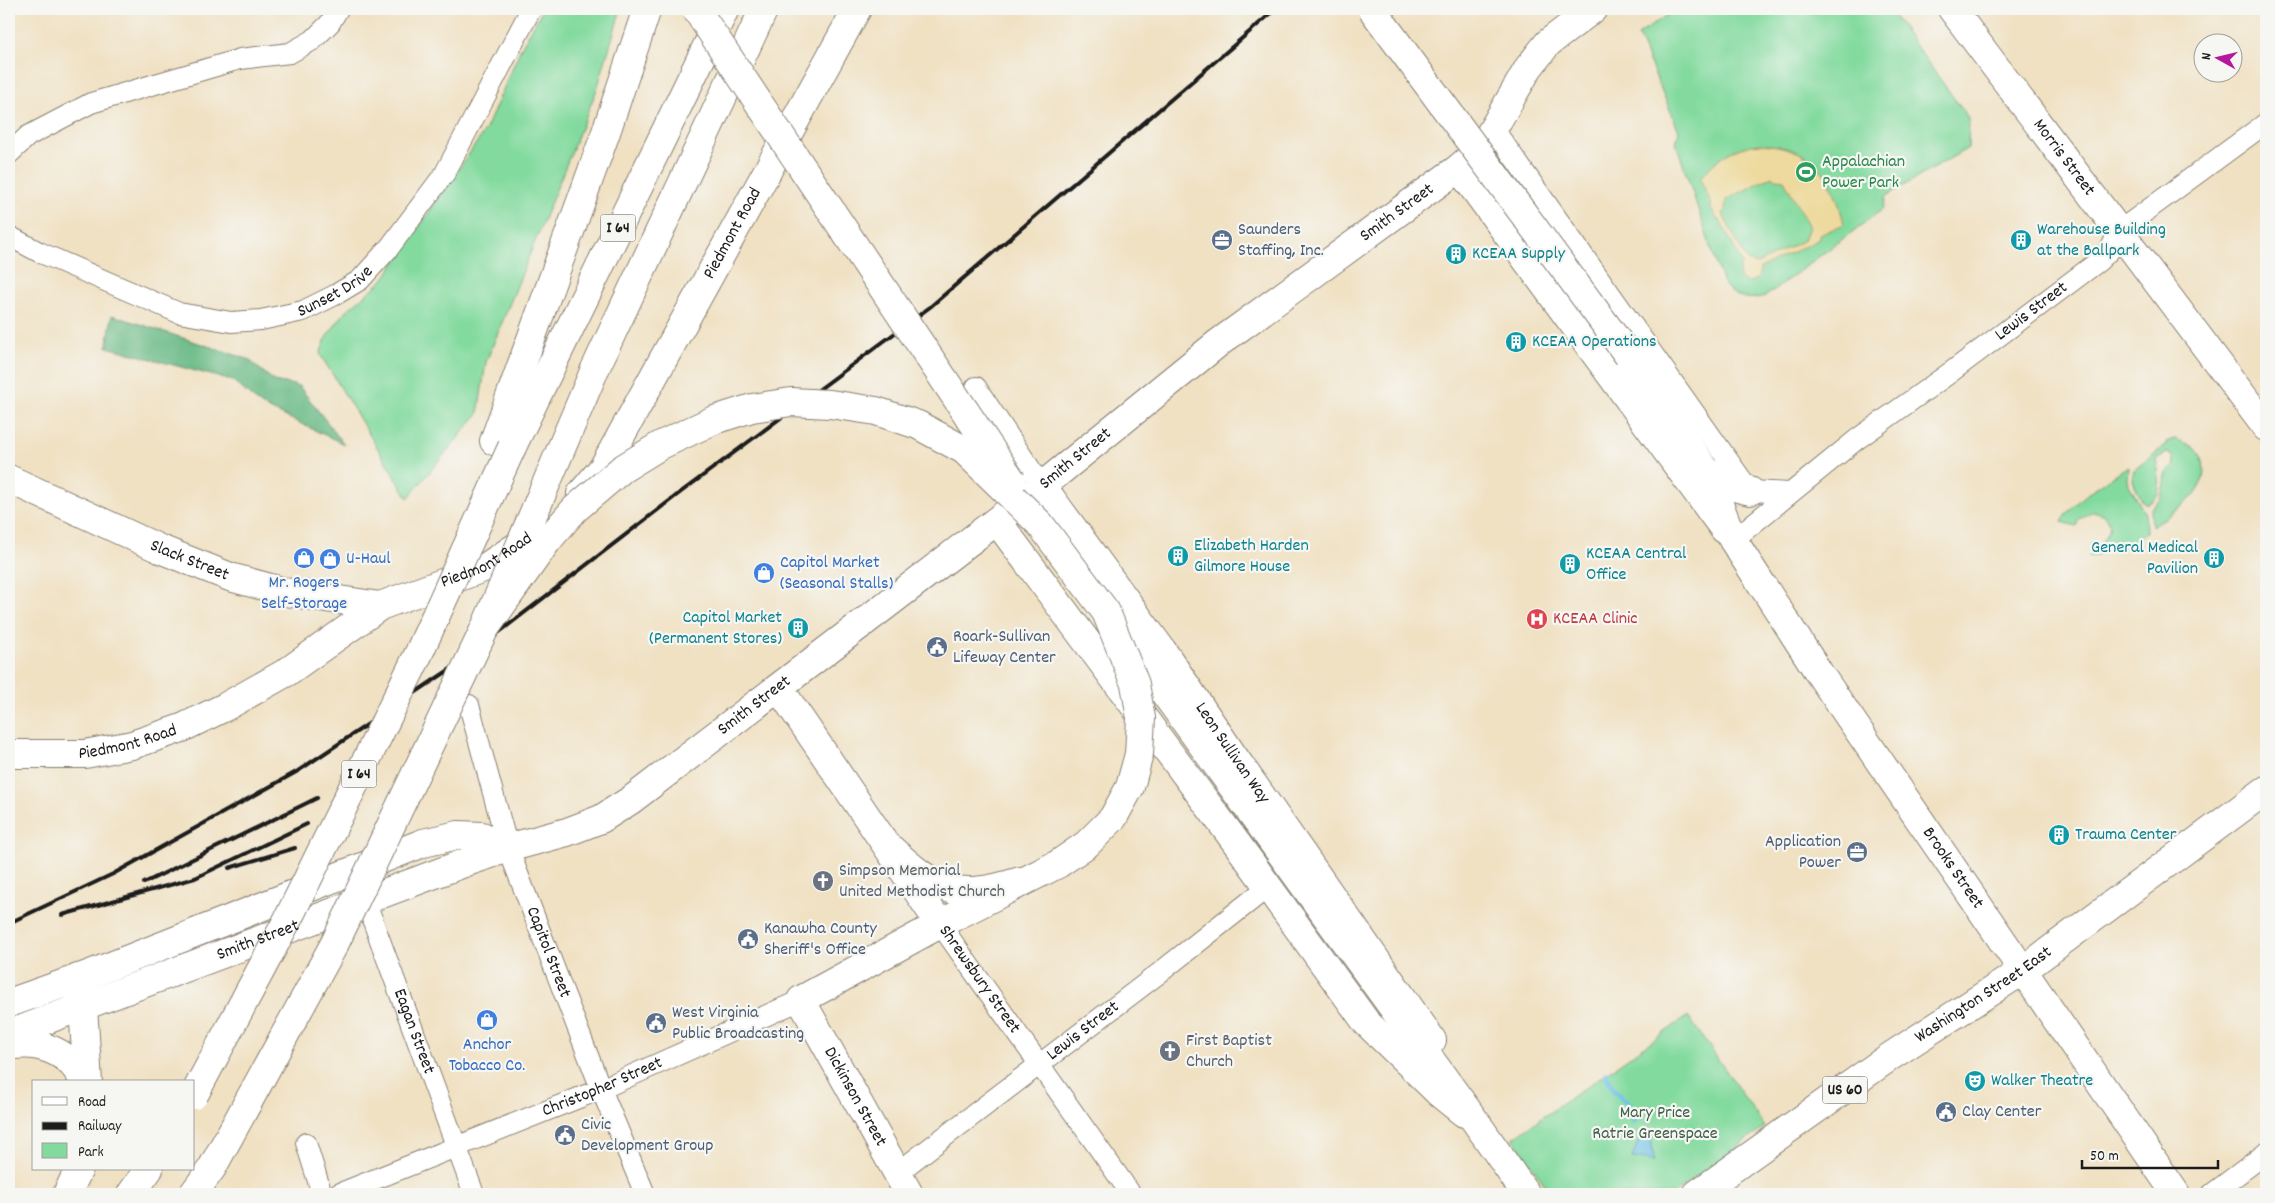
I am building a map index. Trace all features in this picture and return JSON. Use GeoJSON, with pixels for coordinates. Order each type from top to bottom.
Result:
{"type":"FeatureCollection","features":[{"type":"Feature","properties":{"kind":"main road"},"geometry":{"type":"LineString","coordinates":[[503,444],[647,9]]}},
{"type":"Feature","properties":{"kind":"main road"},"geometry":{"type":"LineString","coordinates":[[696,9],[1040,524],[1106,612],[1478,1125]]}},
{"type":"Feature","properties":{"kind":"main road","name":"I 64"},"geometry":{"type":"LineString","coordinates":[[195,1093],[288,919],[418,655],[503,444],[725,9]]}},
{"type":"Feature","properties":{"kind":"main road","name":"I 64"},"geometry":{"type":"LineString","coordinates":[[193,1194],[212,1168],[335,943],[484,630],[595,369],[764,9]]}},
{"type":"Feature","properties":{"kind":"main road","name":"Piedmont Road"},"geometry":{"type":"LineString","coordinates":[[9,754],[85,754],[132,745],[182,728],[225,707],[287,672],[380,606],[486,566],[537,533],[575,501],[603,468],[857,9]]}},
{"type":"Feature","properties":{"kind":"main road"},"geometry":{"type":"LineString","coordinates":[[1372,9],[1628,355],[1706,471],[1733,540]]}},
{"type":"Feature","properties":{"kind":"main road","name":"Smith Street"},"geometry":{"type":"LineString","coordinates":[[9,1034],[508,848],[568,832],[601,819],[631,800],[1020,504],[1217,344],[1459,168],[1483,146],[1529,68],[1548,43],[1593,9]]}},
{"type":"Feature","properties":{"kind":"main road","name":"Morris Street"},"geometry":{"type":"LineString","coordinates":[[1952,9],[2266,427]]}},
{"type":"Feature","properties":{"kind":"main road"},"geometry":{"type":"LineString","coordinates":[[1459,168],[1733,540]]}},
{"type":"Feature","properties":{"kind":"main road"},"geometry":{"type":"LineString","coordinates":[[484,630],[548,540],[575,510],[603,485],[661,444],[714,420],[752,408],[791,402],[830,404],[876,411],[918,425],[964,450],[1040,524]]}},
{"type":"Feature","properties":{"kind":"main road"},"geometry":{"type":"LineString","coordinates":[[1706,471],[1730,486],[1750,491]]}},
{"type":"Feature","properties":{"kind":"main road","name":"Slack Street"},"geometry":{"type":"LineString","coordinates":[[9,479],[160,549],[230,578],[285,592],[380,606]]}},
{"type":"Feature","properties":{"kind":"main road","name":"Leon Sullivan Way"},"geometry":{"type":"LineString","coordinates":[[1042,486],[1162,650],[1232,754],[1431,1038],[1478,1125],[1526,1194]]}},
{"type":"Feature","properties":{"kind":"main road","name":"Leon Sullivan Way"},"geometry":{"type":"LineString","coordinates":[[997,521],[1366,1022],[1440,1093],[1478,1125]]}},
{"type":"Feature","properties":{"kind":"main road","name":"Brooks Street"},"geometry":{"type":"LineString","coordinates":[[1733,540],[1819,673],[2176,1194]]}},
{"type":"Feature","properties":{"kind":"main road"},"geometry":{"type":"LineString","coordinates":[[890,848],[931,883],[964,892],[997,888],[1020,881],[1058,864],[1087,844],[1112,818],[1130,787],[1139,754],[1141,718],[1135,684],[1106,612]]}},
{"type":"Feature","properties":{"kind":"main road","name":"Shrewsbury Street"},"geometry":{"type":"LineString","coordinates":[[779,688],[890,848],[940,924]]}},
{"type":"Feature","properties":{"kind":"main road","name":"Washington Street East"},"geometry":{"type":"LineString","coordinates":[[1696,1194],[1888,1058],[2022,971],[2266,790]]}},
{"type":"Feature","properties":{"kind":"main road","name":"Smith Street"},"geometry":{"type":"LineString","coordinates":[[9,1003],[78,978],[423,842],[458,835],[482,836],[508,848]]}},
{"type":"Feature","properties":{"kind":"main road","name":"Christopher Street"},"geometry":{"type":"LineString","coordinates":[[801,1000],[1020,881]]}},
{"type":"Feature","properties":{"kind":"main road"},"geometry":{"type":"LineString","coordinates":[[78,978],[83,1006],[88,1080]]}},
{"type":"Feature","properties":{"kind":"main road","name":"Dickinson Street"},"geometry":{"type":"LineString","coordinates":[[801,1000],[903,1184]]}},
{"type":"Feature","properties":{"kind":"main road"},"geometry":{"type":"LineString","coordinates":[[9,1046],[31,1043],[59,1053],[75,1065],[83,1080]]}},
{"type":"Feature","properties":{"kind":"main road"},"geometry":{"type":"LineString","coordinates":[[67,1194],[79,1170]]}},
{"type":"Feature","properties":{"kind":"main road"},"geometry":{"type":"LineString","coordinates":[[131,1194],[148,1170]]}},
{"type":"Feature","properties":{"kind":"street"},"geometry":{"type":"LineString","coordinates":[[9,154],[28,136],[92,103],[240,60],[290,53],[313,40],[330,23],[338,9]]}},
{"type":"Feature","properties":{"kind":"street","name":"Sunset Drive"},"geometry":{"type":"LineString","coordinates":[[9,236],[39,252],[179,313],[231,322],[261,320],[303,310],[335,295],[360,280],[389,248],[445,173],[531,9]]}},
{"type":"Feature","properties":{"kind":"street","name":"Lewis Street"},"geometry":{"type":"LineString","coordinates":[[1733,540],[1856,440],[1951,372],[2099,261],[2110,250],[2119,231],[2266,123]]}},
{"type":"Feature","properties":{"kind":"street"},"geometry":{"type":"LineString","coordinates":[[1494,128],[1750,491],[1789,493]]}},
{"type":"Feature","properties":{"kind":"street","name":"Leon Sullivan Way"},"geometry":{"type":"LineString","coordinates":[[976,387],[1042,486]]}},
{"type":"Feature","properties":{"kind":"street","name":"Capitol Street"},"geometry":{"type":"LineString","coordinates":[[469,705],[508,848],[601,1089],[645,1194]]}},
{"type":"Feature","properties":{"kind":"street","name":"Eagan Street"},"geometry":{"type":"LineString","coordinates":[[355,869],[455,1147],[474,1194]]}},
{"type":"Feature","properties":{"kind":"street","name":"Lewis Street"},"geometry":{"type":"LineString","coordinates":[[903,1184],[1040,1065],[1268,887]]}},
{"type":"Feature","properties":{"kind":"street","name":"Shrewsbury Street"},"geometry":{"type":"LineString","coordinates":[[940,924],[1130,1194]]}},
{"type":"Feature","properties":{"kind":"street","name":"Christopher Street"},"geometry":{"type":"LineString","coordinates":[[338,1194],[601,1089],[801,1000]]}},
{"type":"Feature","properties":{"kind":"street"},"geometry":{"type":"LineString","coordinates":[[306,1143],[322,1194]]}},
{"type":"Feature","properties":{"kind":"street"},"geometry":{"type":"LineString","coordinates":[[2212,1194],[2266,1153]]}},
{"type":"Feature","properties":{"kind":"green space"},"geometry":{"type":"Polygon","coordinates":[[[543,9],[621,9],[597,89],[486,362],[478,414],[408,498],[320,354],[327,336],[346,311],[383,280],[486,129],[522,46],[543,9]]]}},
{"type":"Feature","properties":{"kind":"green space","name":"Appalachian Power Park"},"geometry":{"type":"Polygon","coordinates":[[[1676,9],[1889,9],[1969,119],[1968,148],[1886,196],[1883,209],[1766,296],[1746,298],[1736,295],[1722,281],[1676,143],[1679,131],[1638,35],[1676,9]]]}},
{"type":"Feature","properties":{"kind":"green space"},"geometry":{"type":"Polygon","coordinates":[[[112,315],[248,359],[274,381],[299,386],[344,444],[261,405],[233,381],[107,347],[112,315]]]}},
{"type":"Feature","properties":{"kind":"green space"},"geometry":{"type":"Polygon","coordinates":[[[2174,439],[2188,444],[2199,453],[2203,462],[2204,474],[2196,493],[2180,508],[2152,527],[2151,508],[2160,500],[2167,473],[2173,467],[2174,460],[2172,455],[2167,453],[2156,459],[2159,478],[2158,491],[2152,501],[2146,504],[2143,502],[2135,486],[2133,479],[2134,470],[2166,445],[2166,442],[2174,439]]]}},
{"type":"Feature","properties":{"kind":"green space"},"geometry":{"type":"Polygon","coordinates":[[[2128,466],[2127,481],[2145,514],[2146,532],[2128,546],[2088,557],[2099,546],[2108,532],[2110,526],[2108,520],[2103,515],[2093,511],[2079,519],[2076,526],[2062,522],[2083,498],[2100,484],[2128,466]]]}},
{"type":"Feature","properties":{"kind":"green space","name":"Mary Price Ratrie Greenspace"},"geometry":{"type":"Polygon","coordinates":[[[1688,1016],[1765,1127],[1674,1194],[1551,1194],[1513,1138],[1688,1016]]]}},
{"type":"Feature","properties":{"kind":"sand"},"geometry":{"type":"Polygon","coordinates":[[[1760,144],[1779,146],[1807,157],[1818,166],[1834,191],[1844,224],[1820,235],[1820,239],[1760,268],[1759,278],[1747,283],[1740,278],[1739,269],[1742,263],[1720,220],[1718,221],[1710,206],[1712,205],[1700,179],[1719,159],[1733,151],[1760,144]],[[1772,176],[1726,200],[1725,211],[1722,213],[1747,261],[1757,264],[1804,240],[1809,227],[1784,180],[1775,179],[1772,176]]]}},
{"type":"Feature","properties":{"kind":"water"},"geometry":{"type":"Polygon","coordinates":[[[1650,1129],[1654,1161],[1632,1158],[1640,1137],[1650,1129]]]}},
{"type":"Feature","properties":{"kind":"waterway"},"geometry":{"type":"LineString","coordinates":[[1606,1074],[1614,1091],[1626,1101],[1634,1121]]}},
{"type":"Feature","properties":{"kind":"railway"},"geometry":{"type":"LineString","coordinates":[[9,923],[113,874],[298,771],[458,664],[681,492],[930,307],[1276,9]]}},
{"type":"Feature","properties":{"kind":"railway"},"geometry":{"type":"LineString","coordinates":[[144,883],[317,798]]}},
{"type":"Feature","properties":{"kind":"railway"},"geometry":{"type":"LineString","coordinates":[[62,915],[195,878],[307,824]]}},
{"type":"Feature","properties":{"kind":"railway"},"geometry":{"type":"LineString","coordinates":[[229,868],[295,848]]}},
{"type":"Feature","properties":{"kind":"place","name":"Appalachian Power Park"},"geometry":{"type":"Point","coordinates":[1806,172]}},
{"type":"Feature","properties":{"kind":"place","name":"Saunders Staffing, Inc."},"geometry":{"type":"Point","coordinates":[1222,240]}},
{"type":"Feature","properties":{"kind":"place","name":"Warehouse Building at the Ballpark"},"geometry":{"type":"Point","coordinates":[2021,240]}},
{"type":"Feature","properties":{"kind":"place","name":"KCEAA Supply"},"geometry":{"type":"Point","coordinates":[1456,254]}},
{"type":"Feature","properties":{"kind":"place","name":"KCEAA Operations"},"geometry":{"type":"Point","coordinates":[1516,342]}},
{"type":"Feature","properties":{"kind":"place","name":"Elizabeth Harden Gilmore House"},"geometry":{"type":"Point","coordinates":[1178,556]}},
{"type":"Feature","properties":{"kind":"place","name":"Mr. Rogers Self-Storage"},"geometry":{"type":"Point","coordinates":[304,558]}},
{"type":"Feature","properties":{"kind":"place","name":"General Medical Pavilion"},"geometry":{"type":"Point","coordinates":[2214,558]}},
{"type":"Feature","properties":{"kind":"place","name":"U-Haul"},"geometry":{"type":"Point","coordinates":[330,559]}},
{"type":"Feature","properties":{"kind":"place","name":"KCEAA Central Office"},"geometry":{"type":"Point","coordinates":[1570,564]}},
{"type":"Feature","properties":{"kind":"place","name":"Capitol Market (Seasonal Stalls)"},"geometry":{"type":"Point","coordinates":[764,573]}},
{"type":"Feature","properties":{"kind":"place","name":"KCEAA Clinic"},"geometry":{"type":"Point","coordinates":[1537,619]}},
{"type":"Feature","properties":{"kind":"place","name":"Capitol Market (Permanent Stores)"},"geometry":{"type":"Point","coordinates":[798,628]}},
{"type":"Feature","properties":{"kind":"place","name":"Roark-Sullivan Lifeway Center"},"geometry":{"type":"Point","coordinates":[937,647]}},
{"type":"Feature","properties":{"kind":"place","name":"Trauma Center"},"geometry":{"type":"Point","coordinates":[2059,835]}},
{"type":"Feature","properties":{"kind":"place","name":"Application Power"},"geometry":{"type":"Point","coordinates":[1857,852]}},
{"type":"Feature","properties":{"kind":"place","name":"Simpson Memorial United Methodist Church"},"geometry":{"type":"Point","coordinates":[823,881]}},
{"type":"Feature","properties":{"kind":"place","name":"Kanawha County Sheriff's Office"},"geometry":{"type":"Point","coordinates":[748,939]}},
{"type":"Feature","properties":{"kind":"place","name":"Anchor Tobacco Co."},"geometry":{"type":"Point","coordinates":[487,1020]}},
{"type":"Feature","properties":{"kind":"place","name":"West Virginia Public Broadcasting"},"geometry":{"type":"Point","coordinates":[656,1023]}},
{"type":"Feature","properties":{"kind":"place","name":"First Baptist Church"},"geometry":{"type":"Point","coordinates":[1170,1051]}},
{"type":"Feature","properties":{"kind":"place","name":"Walker Theatre"},"geometry":{"type":"Point","coordinates":[1975,1081]}},
{"type":"Feature","properties":{"kind":"place","name":"Clay Center"},"geometry":{"type":"Point","coordinates":[1946,1112]}},
{"type":"Feature","properties":{"kind":"place","name":"Civic Development Group"},"geometry":{"type":"Point","coordinates":[565,1135]}}]}
